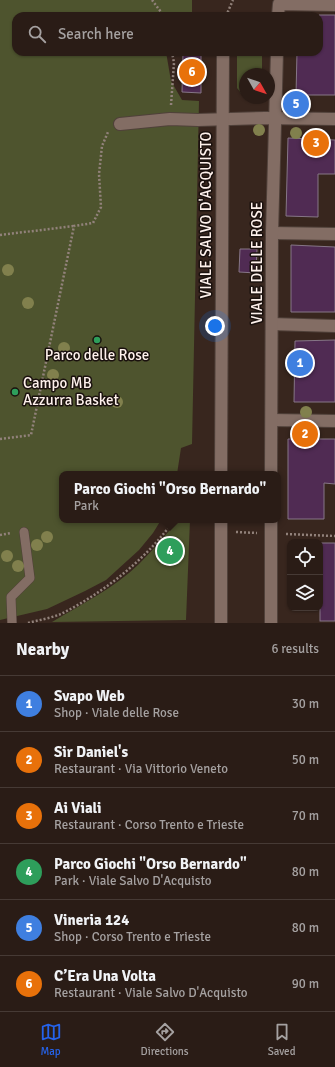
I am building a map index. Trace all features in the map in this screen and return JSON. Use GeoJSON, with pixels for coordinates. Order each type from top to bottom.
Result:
{"type":"FeatureCollection","features":[{"type":"Feature","properties":{"kind":"street"},"geometry":{"type":"LineString","coordinates":[[278,10],[335,5]]}},
{"type":"Feature","properties":{"kind":"street","name":"VIALE SALVO D'ACQUISTO"},"geometry":{"type":"LineString","coordinates":[[221,471],[223,56]]}},
{"type":"Feature","properties":{"kind":"street","name":"VIALE DELLE ROSE"},"geometry":{"type":"LineString","coordinates":[[271,471],[272,233],[277,56]]}},
{"type":"Feature","properties":{"kind":"street"},"geometry":{"type":"LineString","coordinates":[[120,124],[170,119],[335,119]]}},
{"type":"Feature","properties":{"kind":"street"},"geometry":{"type":"LineString","coordinates":[[272,233],[335,234]]}},
{"type":"Feature","properties":{"kind":"street"},"geometry":{"type":"LineString","coordinates":[[272,324],[335,326]]}},
{"type":"Feature","properties":{"kind":"street"},"geometry":{"type":"LineString","coordinates":[[272,420],[335,421]]}},
{"type":"Feature","properties":{"kind":"street"},"geometry":{"type":"LineString","coordinates":[[221,523],[221,623]]}},
{"type":"Feature","properties":{"kind":"street"},"geometry":{"type":"LineString","coordinates":[[271,523],[271,623]]}},
{"type":"Feature","properties":{"kind":"lane"},"geometry":{"type":"LineString","coordinates":[[12,623],[11,598],[30,578],[24,532]]}},
{"type":"Feature","properties":{"kind":"path"},"geometry":{"type":"LineString","coordinates":[[152,0],[161,12]]}},
{"type":"Feature","properties":{"kind":"path"},"geometry":{"type":"LineString","coordinates":[[228,12],[232,0]]}},
{"type":"Feature","properties":{"kind":"path"},"geometry":{"type":"LineString","coordinates":[[170,119],[174,63],[173,56]]}},
{"type":"Feature","properties":{"kind":"path"},"geometry":{"type":"LineString","coordinates":[[0,234],[93,223],[101,207],[99,174],[102,146],[111,126],[120,124]]}},
{"type":"Feature","properties":{"kind":"path"},"geometry":{"type":"LineString","coordinates":[[0,439],[30,435],[74,226]]}},
{"type":"Feature","properties":{"kind":"path"},"geometry":{"type":"LineString","coordinates":[[28,623],[60,614],[105,588],[139,560],[172,523]]}},
{"type":"Feature","properties":{"kind":"path"},"geometry":{"type":"LineString","coordinates":[[231,532],[262,533]]}},
{"type":"Feature","properties":{"kind":"path"},"geometry":{"type":"LineString","coordinates":[[285,534],[335,536]]}},
{"type":"Feature","properties":{"kind":"green space","name":"Parco delle Rose"},"geometry":{"type":"Polygon","coordinates":[[[0,0],[192,0],[192,12],[12,12],[12,56],[167,56],[171,81],[182,100],[199,101],[192,444],[181,448],[177,471],[59,471],[59,523],[159,523],[139,550],[106,580],[47,609],[0,620],[0,0]]]}},
{"type":"Feature","properties":{"kind":"green space"},"geometry":{"type":"Polygon","coordinates":[[[237,56],[262,56],[262,68],[239,68],[239,90],[237,88],[237,56]]]}},
{"type":"Feature","properties":{"kind":"green space"},"geometry":{"type":"Polygon","coordinates":[[[176,523],[190,523],[186,620],[52,622],[119,581],[139,564],[176,523]]]}},
{"type":"Feature","properties":{"kind":"building"},"geometry":{"type":"Polygon","coordinates":[[[323,15],[335,15],[335,95],[296,95],[297,56],[323,56],[323,15]]]}},
{"type":"Feature","properties":{"kind":"building"},"geometry":{"type":"Polygon","coordinates":[[[183,56],[201,56],[201,93],[182,92],[183,56]]]}},
{"type":"Feature","properties":{"kind":"building"},"geometry":{"type":"Polygon","coordinates":[[[288,138],[335,140],[335,174],[318,174],[318,217],[286,216],[288,138]]]}},
{"type":"Feature","properties":{"kind":"building"},"geometry":{"type":"Polygon","coordinates":[[[291,245],[335,247],[335,312],[291,312],[291,245]]]}},
{"type":"Feature","properties":{"kind":"building"},"geometry":{"type":"Polygon","coordinates":[[[240,249],[257,249],[256,273],[239,272],[240,249]]]}},
{"type":"Feature","properties":{"kind":"building"},"geometry":{"type":"Polygon","coordinates":[[[335,340],[335,402],[294,402],[295,341],[335,340]]]}},
{"type":"Feature","properties":{"kind":"building"},"geometry":{"type":"Polygon","coordinates":[[[288,439],[335,439],[335,484],[324,483],[324,519],[288,519],[288,439]]]}},
{"type":"Feature","properties":{"kind":"building"},"geometry":{"type":"Polygon","coordinates":[[[323,543],[335,543],[335,621],[320,621],[320,611],[323,611],[323,543]]]}},
{"type":"Feature","properties":{"kind":"place","name":"C’Era Una Volta"},"geometry":{"type":"Point","coordinates":[192,72]}},
{"type":"Feature","properties":{"kind":"place","name":"Vineria 124"},"geometry":{"type":"Point","coordinates":[296,104]}},
{"type":"Feature","properties":{"kind":"place","name":"Ai Viali"},"geometry":{"type":"Point","coordinates":[316,143]}},
{"type":"Feature","properties":{"kind":"place","name":"Parco delle Rose"},"geometry":{"type":"Point","coordinates":[97,340]}},
{"type":"Feature","properties":{"kind":"place","name":"Svapo Web"},"geometry":{"type":"Point","coordinates":[300,363]}},
{"type":"Feature","properties":{"kind":"place","name":"Campo MB Azzurra Basket"},"geometry":{"type":"Point","coordinates":[15,392]}},
{"type":"Feature","properties":{"kind":"place","name":"Sir Daniel's"},"geometry":{"type":"Point","coordinates":[305,434]}},
{"type":"Feature","properties":{"kind":"place","name":"Parco Giochi \"Orso Bernardo\""},"geometry":{"type":"Point","coordinates":[170,551]}}]}
